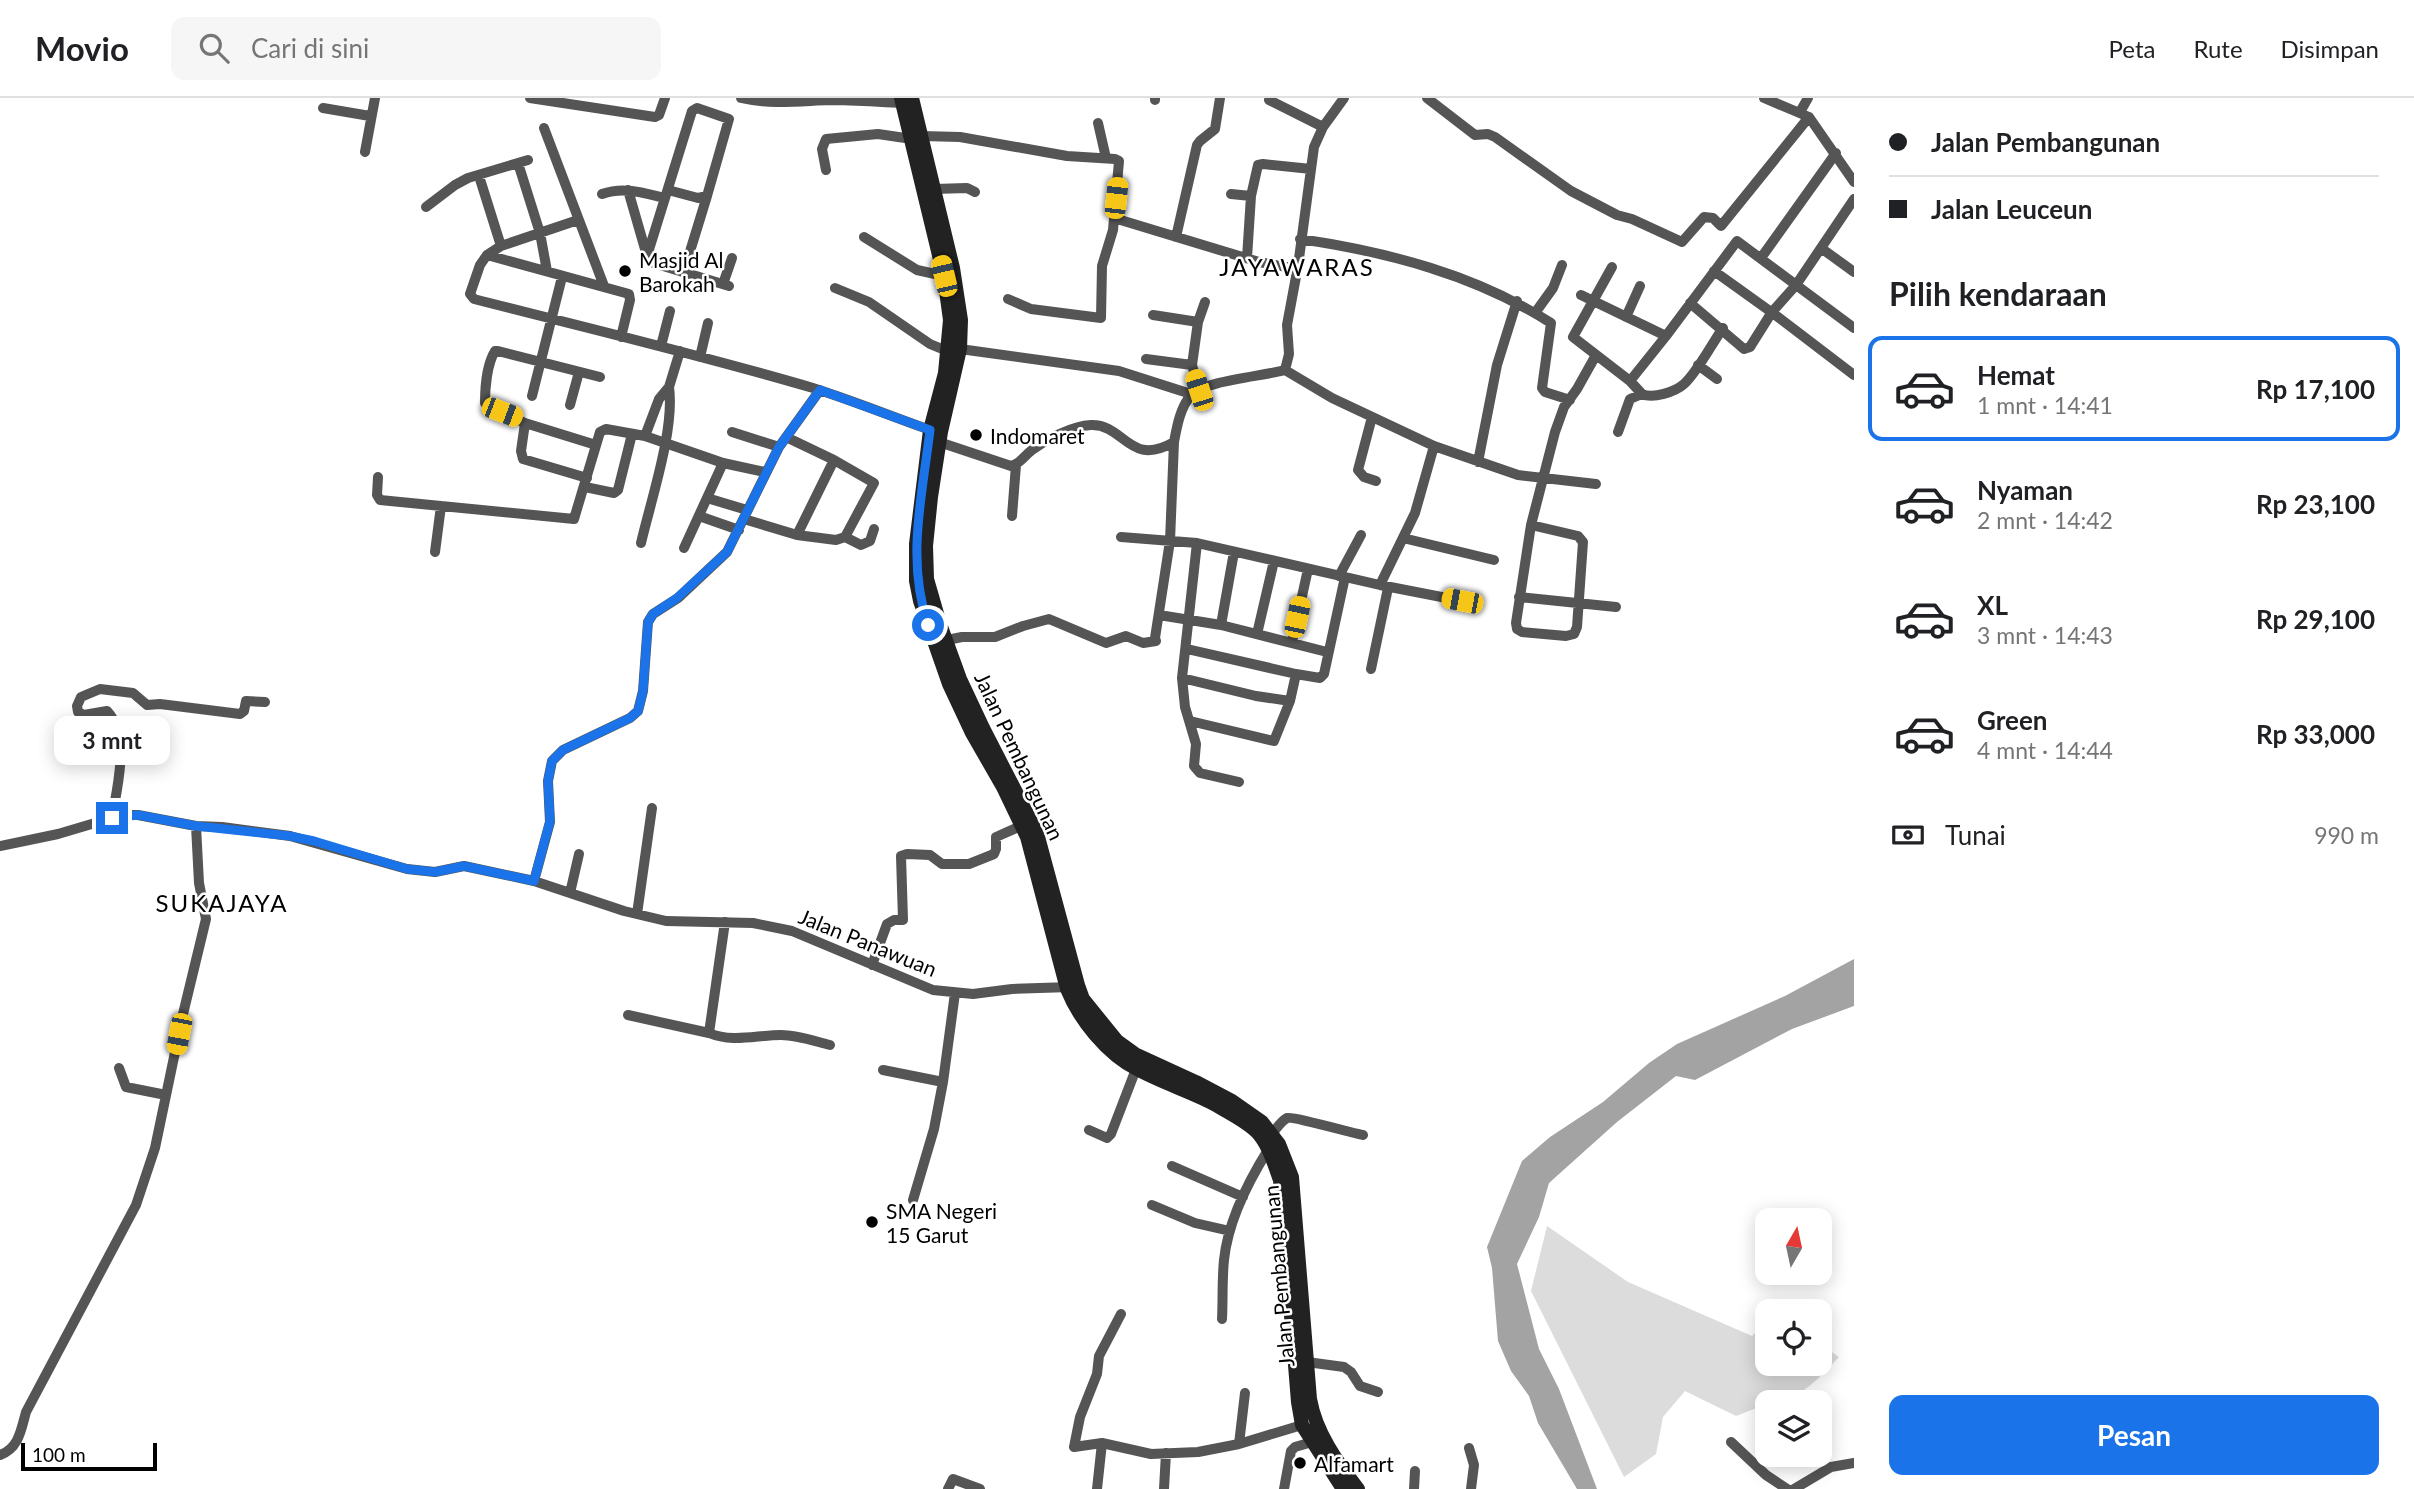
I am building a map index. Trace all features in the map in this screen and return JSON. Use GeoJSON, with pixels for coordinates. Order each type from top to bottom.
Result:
{"type":"FeatureCollection","features":[{"type":"Feature","properties":{"kind":"main road","name":"Jalan Pembangunan"},"geometry":{"type":"LineString","coordinates":[[905,100],[934,188],[953,268],[961,320],[935,436],[916,544],[916,581],[933,624],[949,684],[1037,833],[1072,987],[1073,1004],[1109,1049],[1136,1069],[1191,1092],[1226,1111],[1254,1129],[1268,1150],[1280,1180],[1299,1337],[1307,1362],[1313,1416],[1349,1487]]}},
{"type":"Feature","properties":{"kind":"main road","name":"Jalan Pembangunan"},"geometry":{"type":"LineString","coordinates":[[917,138],[944,276],[953,350]]}},
{"type":"Feature","properties":{"kind":"main road","name":"Jalan Pembangunan"},"geometry":{"type":"LineString","coordinates":[[933,624],[947,643],[985,744],[1021,826],[1072,987],[1117,1041],[1135,1054],[1196,1082],[1256,1116],[1279,1144],[1292,1177],[1302,1424],[1312,1442],[1349,1487]]}},
{"type":"Feature","properties":{"kind":"street"},"geometry":{"type":"LineString","coordinates":[[365,152],[375,98]]}},
{"type":"Feature","properties":{"kind":"street"},"geometry":{"type":"LineString","coordinates":[[530,98],[655,117],[659,115],[665,98]]}},
{"type":"Feature","properties":{"kind":"street"},"geometry":{"type":"LineString","coordinates":[[701,109],[705,98]]}},
{"type":"Feature","properties":{"kind":"street"},"geometry":{"type":"LineString","coordinates":[[741,98],[775,104],[816,99],[905,100]]}},
{"type":"Feature","properties":{"kind":"street"},"geometry":{"type":"LineString","coordinates":[[1176,237],[1197,145],[1215,129],[1220,98]]}},
{"type":"Feature","properties":{"kind":"street"},"geometry":{"type":"LineString","coordinates":[[1285,370],[1289,354],[1287,326],[1314,147],[1322,127],[1344,98]]}},
{"type":"Feature","properties":{"kind":"street"},"geometry":{"type":"LineString","coordinates":[[1427,98],[1475,135],[1493,135],[1571,191],[1617,215],[1682,242],[1704,217],[1713,218],[1721,226],[1805,115],[1808,98]]}},
{"type":"Feature","properties":{"kind":"street"},"geometry":{"type":"LineString","coordinates":[[1764,98],[1805,115],[1836,153],[1854,182]]}},
{"type":"Feature","properties":{"kind":"street"},"geometry":{"type":"LineString","coordinates":[[1269,100],[1322,127]]}},
{"type":"Feature","properties":{"kind":"street"},"geometry":{"type":"LineString","coordinates":[[323,108],[370,116]]}},
{"type":"Feature","properties":{"kind":"street"},"geometry":{"type":"LineString","coordinates":[[647,256],[692,111],[695,108],[701,109],[727,119],[729,122],[684,271]]}},
{"type":"Feature","properties":{"kind":"street"},"geometry":{"type":"LineString","coordinates":[[1098,123],[1106,158]]}},
{"type":"Feature","properties":{"kind":"street"},"geometry":{"type":"LineString","coordinates":[[544,128],[604,286]]}},
{"type":"Feature","properties":{"kind":"street"},"geometry":{"type":"LineString","coordinates":[[826,170],[822,149],[826,139],[878,134],[917,138],[960,137],[1067,156],[1115,159],[1120,164],[1113,230],[1102,265],[1101,317],[1031,309],[1008,299]]}},
{"type":"Feature","properties":{"kind":"street"},"geometry":{"type":"LineString","coordinates":[[1761,258],[1836,153]]}},
{"type":"Feature","properties":{"kind":"street"},"geometry":{"type":"LineString","coordinates":[[426,207],[455,185],[523,161],[547,271]]}},
{"type":"Feature","properties":{"kind":"street"},"geometry":{"type":"LineString","coordinates":[[1247,258],[1251,196],[1258,165],[1311,169]]}},
{"type":"Feature","properties":{"kind":"street"},"geometry":{"type":"LineString","coordinates":[[479,176],[501,246]]}},
{"type":"Feature","properties":{"kind":"street"},"geometry":{"type":"LineString","coordinates":[[934,188],[957,188],[975,192]]}},
{"type":"Feature","properties":{"kind":"street"},"geometry":{"type":"LineString","coordinates":[[602,194],[615,189],[707,197]]}},
{"type":"Feature","properties":{"kind":"street"},"geometry":{"type":"LineString","coordinates":[[628,190],[650,262],[726,285],[732,258]]}},
{"type":"Feature","properties":{"kind":"street"},"geometry":{"type":"LineString","coordinates":[[1231,194],[1251,196]]}},
{"type":"Feature","properties":{"kind":"street"},"geometry":{"type":"LineString","coordinates":[[1690,303],[1723,328],[1744,349],[1748,348],[1772,312],[1796,285],[1854,199]]}},
{"type":"Feature","properties":{"kind":"street"},"geometry":{"type":"LineString","coordinates":[[1115,218],[1247,258],[1297,268]]}},
{"type":"Feature","properties":{"kind":"street"},"geometry":{"type":"LineString","coordinates":[[578,220],[501,246],[487,255],[480,265],[471,298],[661,345],[820,390],[1003,465],[1016,465]]}},
{"type":"Feature","properties":{"kind":"street"},"geometry":{"type":"LineString","coordinates":[[864,237],[917,270],[944,276]]}},
{"type":"Feature","properties":{"kind":"street"},"geometry":{"type":"LineString","coordinates":[[1300,239],[1351,247],[1433,268],[1517,301],[1551,323],[1542,388],[1545,392],[1570,400]]}},
{"type":"Feature","properties":{"kind":"street"},"geometry":{"type":"LineString","coordinates":[[1630,381],[1737,241],[1854,328]]}},
{"type":"Feature","properties":{"kind":"street"},"geometry":{"type":"LineString","coordinates":[[1821,248],[1854,271]]}},
{"type":"Feature","properties":{"kind":"street"},"geometry":{"type":"LineString","coordinates":[[487,255],[604,286],[630,296],[621,337]]}},
{"type":"Feature","properties":{"kind":"street"},"geometry":{"type":"LineString","coordinates":[[1535,313],[1552,288],[1562,265]]}},
{"type":"Feature","properties":{"kind":"street"},"geometry":{"type":"LineString","coordinates":[[1612,267],[1573,337],[1630,381],[1642,394],[1652,397],[1681,386],[1723,328]]}},
{"type":"Feature","properties":{"kind":"street"},"geometry":{"type":"LineString","coordinates":[[1714,271],[1854,375]]}},
{"type":"Feature","properties":{"kind":"street"},"geometry":{"type":"LineString","coordinates":[[532,396],[562,277]]}},
{"type":"Feature","properties":{"kind":"street"},"geometry":{"type":"LineString","coordinates":[[1626,317],[1640,286]]}},
{"type":"Feature","properties":{"kind":"street"},"geometry":{"type":"LineString","coordinates":[[835,288],[869,302],[930,344],[953,350],[1119,371],[1195,392],[1224,382],[1285,370],[1332,398],[1434,446],[1518,475],[1596,484]]}},
{"type":"Feature","properties":{"kind":"street"},"geometry":{"type":"LineString","coordinates":[[1581,295],[1666,336]]}},
{"type":"Feature","properties":{"kind":"street"},"geometry":{"type":"LineString","coordinates":[[1478,462],[1497,365],[1517,301]]}},
{"type":"Feature","properties":{"kind":"street"},"geometry":{"type":"LineString","coordinates":[[947,643],[962,637],[995,637],[1049,619],[1106,643],[1126,636],[1149,644],[1156,641],[1170,541],[1174,442],[1179,419],[1195,392],[1192,365],[1198,322],[1205,302]]}},
{"type":"Feature","properties":{"kind":"street"},"geometry":{"type":"LineString","coordinates":[[661,345],[670,312]]}},
{"type":"Feature","properties":{"kind":"street"},"geometry":{"type":"LineString","coordinates":[[1153,315],[1198,322]]}},
{"type":"Feature","properties":{"kind":"street"},"geometry":{"type":"LineString","coordinates":[[699,356],[708,323]]}},
{"type":"Feature","properties":{"kind":"street"},"geometry":{"type":"LineString","coordinates":[[596,445],[525,423],[485,403],[491,357],[498,351],[600,377]]}},
{"type":"Feature","properties":{"kind":"street"},"geometry":{"type":"LineString","coordinates":[[645,436],[659,399],[668,387],[680,351]]}},
{"type":"Feature","properties":{"kind":"street"},"geometry":{"type":"LineString","coordinates":[[1531,525],[1582,538],[1585,547],[1574,634],[1566,636],[1522,632],[1517,629],[1516,623],[1531,525],[1555,432],[1564,407],[1596,355]]}},
{"type":"Feature","properties":{"kind":"street"},"geometry":{"type":"LineString","coordinates":[[1146,359],[1192,365]]}},
{"type":"Feature","properties":{"kind":"street"},"geometry":{"type":"LineString","coordinates":[[1698,365],[1717,379]]}},
{"type":"Feature","properties":{"kind":"street"},"geometry":{"type":"LineString","coordinates":[[570,405],[579,372]]}},
{"type":"Feature","properties":{"kind":"street"},"geometry":{"type":"LineString","coordinates":[[641,543],[671,403],[668,387]]}},
{"type":"Feature","properties":{"kind":"street"},"geometry":{"type":"LineString","coordinates":[[534,881],[550,821],[548,781],[552,761],[563,750],[636,714],[643,691],[648,622],[653,614],[677,598],[727,552],[779,447],[820,390]]}},
{"type":"Feature","properties":{"kind":"street"},"geometry":{"type":"LineString","coordinates":[[1618,432],[1630,399],[1642,394]]}},
{"type":"Feature","properties":{"kind":"street"},"geometry":{"type":"LineString","coordinates":[[1372,417],[1358,470],[1364,477],[1376,481]]}},
{"type":"Feature","properties":{"kind":"street"},"geometry":{"type":"LineString","coordinates":[[525,423],[521,451],[523,459],[614,493],[618,490],[632,433]]}},
{"type":"Feature","properties":{"kind":"street"},"geometry":{"type":"LineString","coordinates":[[1012,516],[1016,465],[1031,450],[1062,434],[1082,426],[1101,426],[1136,448],[1146,451],[1162,449],[1174,442]]}},
{"type":"Feature","properties":{"kind":"street"},"geometry":{"type":"LineString","coordinates":[[378,477],[377,495],[380,500],[574,519],[600,432],[606,429],[645,436],[723,463],[765,472]]}},
{"type":"Feature","properties":{"kind":"street"},"geometry":{"type":"LineString","coordinates":[[732,432],[779,447]]}},
{"type":"Feature","properties":{"kind":"street"},"geometry":{"type":"LineString","coordinates":[[707,498],[797,535],[836,540],[845,537],[874,484],[834,460],[786,437]]}},
{"type":"Feature","properties":{"kind":"street"},"geometry":{"type":"LineString","coordinates":[[1371,669],[1384,587],[1415,513],[1434,446]]}},
{"type":"Feature","properties":{"kind":"street"},"geometry":{"type":"LineString","coordinates":[[797,535],[834,460]]}},
{"type":"Feature","properties":{"kind":"street"},"geometry":{"type":"LineString","coordinates":[[684,548],[723,463]]}},
{"type":"Feature","properties":{"kind":"street"},"geometry":{"type":"LineString","coordinates":[[435,552],[440,506]]}},
{"type":"Feature","properties":{"kind":"street"},"geometry":{"type":"LineString","coordinates":[[699,516],[739,530]]}},
{"type":"Feature","properties":{"kind":"street"},"geometry":{"type":"LineString","coordinates":[[845,537],[866,545],[873,537],[874,529]]}},
{"type":"Feature","properties":{"kind":"street"},"geometry":{"type":"LineString","coordinates":[[1187,649],[1314,678],[1323,676],[1342,577],[1361,535]]}},
{"type":"Feature","properties":{"kind":"street"},"geometry":{"type":"LineString","coordinates":[[1121,537],[1197,543],[1384,587],[1462,601]]}},
{"type":"Feature","properties":{"kind":"street"},"geometry":{"type":"LineString","coordinates":[[1403,538],[1494,560]]}},
{"type":"Feature","properties":{"kind":"street"},"geometry":{"type":"LineString","coordinates":[[1197,543],[1182,678],[1185,707],[1196,744],[1194,766],[1200,773],[1239,782]]}},
{"type":"Feature","properties":{"kind":"street"},"geometry":{"type":"LineString","coordinates":[[1221,625],[1234,552]]}},
{"type":"Feature","properties":{"kind":"street"},"geometry":{"type":"LineString","coordinates":[[1257,634],[1275,561]]}},
{"type":"Feature","properties":{"kind":"street"},"geometry":{"type":"LineString","coordinates":[[1292,642],[1308,569]]}},
{"type":"Feature","properties":{"kind":"street"},"geometry":{"type":"LineString","coordinates":[[1519,597],[1616,607]]}},
{"type":"Feature","properties":{"kind":"street"},"geometry":{"type":"LineString","coordinates":[[1159,615],[1221,625],[1327,652]]}},
{"type":"Feature","properties":{"kind":"street"},"geometry":{"type":"LineString","coordinates":[[1190,722],[1272,742],[1290,701],[1296,674]]}},
{"type":"Feature","properties":{"kind":"street"},"geometry":{"type":"LineString","coordinates":[[1182,678],[1256,696],[1290,701]]}},
{"type":"Feature","properties":{"kind":"street"},"geometry":{"type":"LineString","coordinates":[[112,818],[120,748],[116,729],[109,712],[101,710],[83,715],[77,711],[78,702],[85,694],[100,689],[133,692],[147,705],[160,704],[240,714],[246,701],[265,702]]}},
{"type":"Feature","properties":{"kind":"street"},"geometry":{"type":"LineString","coordinates":[[637,914],[652,808]]}},
{"type":"Feature","properties":{"kind":"street","name":"Jalan Panawuan"},"geometry":{"type":"LineString","coordinates":[[0,846],[50,836],[112,818],[138,815],[196,826],[290,836],[407,869],[435,872],[464,866],[534,881],[666,921],[753,923],[792,931],[933,990],[973,994],[1012,989],[1072,987]]}},
{"type":"Feature","properties":{"kind":"street"},"geometry":{"type":"LineString","coordinates":[[0,1455],[9,1452],[17,1443],[26,1412],[136,1205],[155,1147],[206,919],[199,883],[196,826]]}},
{"type":"Feature","properties":{"kind":"street"},"geometry":{"type":"LineString","coordinates":[[872,965],[887,925],[894,920],[903,920],[901,856],[930,855],[943,864],[979,862],[996,851],[996,837],[1021,826]]}},
{"type":"Feature","properties":{"kind":"street"},"geometry":{"type":"LineString","coordinates":[[570,893],[579,854]]}},
{"type":"Feature","properties":{"kind":"street"},"geometry":{"type":"LineString","coordinates":[[709,1033],[725,922]]}},
{"type":"Feature","properties":{"kind":"street"},"geometry":{"type":"LineString","coordinates":[[913,1199],[934,1129],[955,993]]}},
{"type":"Feature","properties":{"kind":"street"},"geometry":{"type":"LineString","coordinates":[[628,1015],[720,1037],[780,1035],[830,1045]]}},
{"type":"Feature","properties":{"kind":"street"},"geometry":{"type":"LineString","coordinates":[[119,1068],[126,1087],[166,1095]]}},
{"type":"Feature","properties":{"kind":"street"},"geometry":{"type":"LineString","coordinates":[[1089,1130],[1107,1138],[1111,1134],[1136,1069]]}},
{"type":"Feature","properties":{"kind":"street"},"geometry":{"type":"LineString","coordinates":[[883,1070],[943,1082]]}},
{"type":"Feature","properties":{"kind":"street"},"geometry":{"type":"LineString","coordinates":[[1272,1134],[1285,1119],[1294,1116],[1333,1130],[1363,1135]]}},
{"type":"Feature","properties":{"kind":"street"},"geometry":{"type":"LineString","coordinates":[[1222,1319],[1224,1258],[1230,1231],[1243,1197],[1268,1150]]}},
{"type":"Feature","properties":{"kind":"street"},"geometry":{"type":"LineString","coordinates":[[1172,1166],[1243,1197]]}},
{"type":"Feature","properties":{"kind":"street"},"geometry":{"type":"LineString","coordinates":[[1152,1205],[1195,1223],[1230,1231]]}},
{"type":"Feature","properties":{"kind":"street"},"geometry":{"type":"LineString","coordinates":[[1121,1314],[1099,1356],[1097,1374],[1080,1417],[1073,1445],[1077,1447],[1102,1443],[1137,1452],[1198,1452],[1239,1444],[1302,1424]]}},
{"type":"Feature","properties":{"kind":"street"},"geometry":{"type":"LineString","coordinates":[[1307,1362],[1344,1367],[1360,1385],[1378,1392]]}},
{"type":"Feature","properties":{"kind":"street"},"geometry":{"type":"LineString","coordinates":[[1239,1444],[1245,1393]]}},
{"type":"Feature","properties":{"kind":"street"},"geometry":{"type":"LineString","coordinates":[[1284,1489],[1291,1451],[1312,1442]]}},
{"type":"Feature","properties":{"kind":"street"},"geometry":{"type":"LineString","coordinates":[[1731,1442],[1766,1475],[1787,1489]]}},
{"type":"Feature","properties":{"kind":"street"},"geometry":{"type":"LineString","coordinates":[[1097,1489],[1102,1443]]}},
{"type":"Feature","properties":{"kind":"street"},"geometry":{"type":"LineString","coordinates":[[1469,1448],[1474,1465],[1471,1489]]}},
{"type":"Feature","properties":{"kind":"street"},"geometry":{"type":"LineString","coordinates":[[1164,1489],[1166,1453]]}},
{"type":"Feature","properties":{"kind":"street"},"geometry":{"type":"LineString","coordinates":[[1794,1489],[1831,1467],[1854,1463]]}},
{"type":"Feature","properties":{"kind":"street"},"geometry":{"type":"LineString","coordinates":[[1414,1489],[1415,1471]]}},
{"type":"Feature","properties":{"kind":"street"},"geometry":{"type":"LineString","coordinates":[[948,1489],[953,1479],[980,1489]]}},
{"type":"Feature","properties":{"kind":"shaded area"},"geometry":{"type":"Polygon","coordinates":[[[1854,959],[1854,1006],[1792,1029],[1695,1080],[1676,1076],[1617,1122],[1549,1183],[1539,1217],[1517,1264],[1539,1349],[1559,1389],[1597,1489],[1577,1489],[1538,1423],[1529,1396],[1511,1371],[1498,1341],[1492,1268],[1487,1247],[1522,1161],[1550,1137],[1603,1102],[1649,1063],[1677,1044],[1785,996],[1854,959]]]}},
{"type":"Feature","properties":{"kind":"shaded area"},"geometry":{"type":"Polygon","coordinates":[[[1547,1226],[1628,1282],[1752,1336],[1755,1333],[1755,1376],[1820,1376],[1804,1390],[1755,1390],[1755,1409],[1736,1416],[1685,1391],[1663,1417],[1656,1454],[1624,1477],[1531,1291],[1547,1226]]]}},
{"type":"Feature","properties":{"kind":"shaded area"},"geometry":{"type":"Polygon","coordinates":[[[1832,1352],[1839,1357],[1832,1364],[1832,1352]]]}},
{"type":"Feature","properties":{"kind":"place","name":"Masjid Al Barokah"},"geometry":{"type":"Point","coordinates":[625,271]}},
{"type":"Feature","properties":{"kind":"place","name":"Indomaret"},"geometry":{"type":"Point","coordinates":[976,435]}},
{"type":"Feature","properties":{"kind":"place","name":"SMA Negeri 15 Garut"},"geometry":{"type":"Point","coordinates":[872,1222]}},
{"type":"Feature","properties":{"kind":"place","name":"Alfamart"},"geometry":{"type":"Point","coordinates":[1300,1463]}},
{"type":"Feature","properties":{"kind":"district","name":"JAYAWARAS"},"geometry":{"type":"Point","coordinates":[1297,266]}},
{"type":"Feature","properties":{"kind":"district","name":"SUKAJAYA"},"geometry":{"type":"Point","coordinates":[222,902]}},
{"type":"Feature","properties":{"kind":"route"},"geometry":{"type":"LineString","coordinates":[[112,818],[138,815],[196,826],[290,836],[407,869],[435,872],[464,866],[534,881],[550,821],[548,781],[552,761],[563,750],[636,714],[643,691],[648,622],[653,614],[677,598],[727,552],[779,447],[820,390],[930,430],[916,544],[916,581],[928,625]]}}]}
